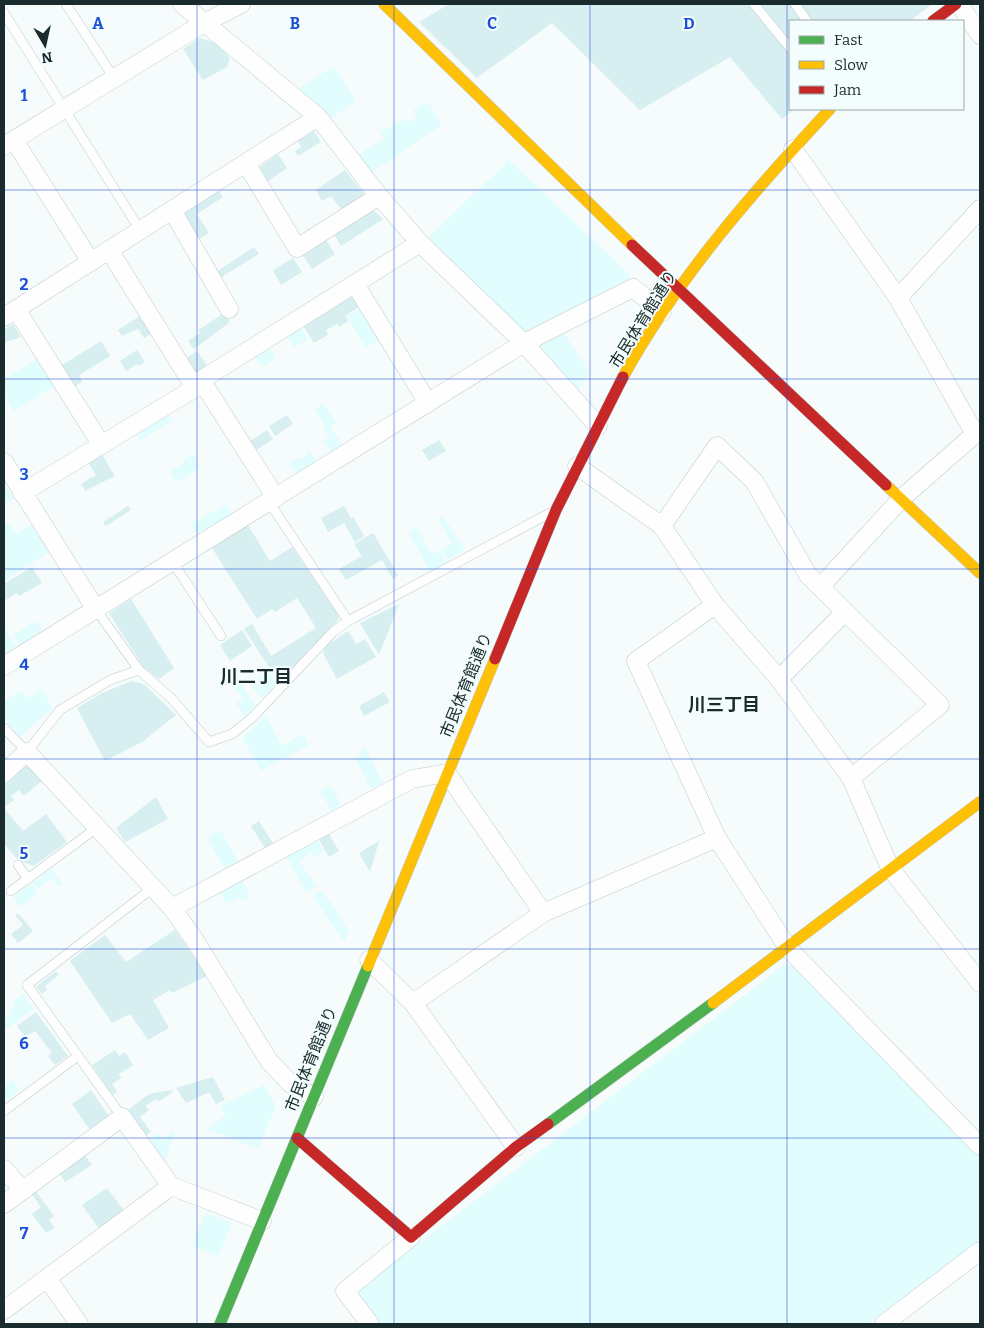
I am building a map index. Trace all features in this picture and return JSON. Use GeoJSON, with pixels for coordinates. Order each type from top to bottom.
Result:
{"type":"FeatureCollection","features":[{"type":"Feature","properties":{"kind":"street"},"geometry":{"type":"LineString","coordinates":[[182,4],[318,118],[380,196],[420,242],[524,343],[598,426]]}},
{"type":"Feature","properties":{"kind":"street"},"geometry":{"type":"LineString","coordinates":[[90,262],[9,143],[204,24],[241,4]]}},
{"type":"Feature","properties":{"kind":"street"},"geometry":{"type":"LineString","coordinates":[[384,4],[678,290],[980,573]]}},
{"type":"Feature","properties":{"kind":"street"},"geometry":{"type":"LineString","coordinates":[[934,20],[958,4],[980,35]]}},
{"type":"Feature","properties":{"kind":"street","name":"市民体育館通り"},"geometry":{"type":"LineString","coordinates":[[220,1324],[556,510],[598,426],[662,312],[678,290],[748,200],[829,110]]}},
{"type":"Feature","properties":{"kind":"street"},"geometry":{"type":"LineString","coordinates":[[101,444],[10,313],[318,118]]}},
{"type":"Feature","properties":{"kind":"street"},"geometry":{"type":"LineString","coordinates":[[793,149],[898,298],[978,433],[902,498],[820,587]]}},
{"type":"Feature","properties":{"kind":"street"},"geometry":{"type":"LineString","coordinates":[[246,163],[296,248],[380,196]]}},
{"type":"Feature","properties":{"kind":"street"},"geometry":{"type":"LineString","coordinates":[[172,210],[229,309]]}},
{"type":"Feature","properties":{"kind":"street"},"geometry":{"type":"LineString","coordinates":[[898,298],[979,214]]}},
{"type":"Feature","properties":{"kind":"street"},"geometry":{"type":"LineString","coordinates":[[22,494],[420,242]]}},
{"type":"Feature","properties":{"kind":"street"},"geometry":{"type":"LineString","coordinates":[[109,250],[273,500]]}},
{"type":"Feature","properties":{"kind":"street"},"geometry":{"type":"LineString","coordinates":[[355,284],[428,403]]}},
{"type":"Feature","properties":{"kind":"street"},"geometry":{"type":"LineString","coordinates":[[4,666],[524,343],[633,288],[662,312]]}},
{"type":"Feature","properties":{"kind":"street"},"geometry":{"type":"LineString","coordinates":[[662,526],[717,446],[754,481],[808,575],[940,705],[851,778]]}},
{"type":"Feature","properties":{"kind":"street"},"geometry":{"type":"LineString","coordinates":[[4,462],[22,494],[95,608]]}},
{"type":"Feature","properties":{"kind":"street"},"geometry":{"type":"LineString","coordinates":[[578,466],[662,526],[715,605],[779,679],[851,778],[890,868],[980,983]]}},
{"type":"Feature","properties":{"kind":"street"},"geometry":{"type":"LineString","coordinates":[[715,605],[636,662],[717,838],[788,948],[980,1146]]}},
{"type":"Feature","properties":{"kind":"street"},"geometry":{"type":"LineString","coordinates":[[779,679],[845,612]]}},
{"type":"Feature","properties":{"kind":"street"},"geometry":{"type":"LineString","coordinates":[[4,773],[27,752],[98,826],[172,908],[194,939],[269,1061],[291,1084],[314,1096]]}},
{"type":"Feature","properties":{"kind":"street"},"geometry":{"type":"LineString","coordinates":[[172,908],[412,779],[447,773],[543,914]]}},
{"type":"Feature","properties":{"kind":"street"},"geometry":{"type":"LineString","coordinates":[[370,1324],[344,1291],[411,1238],[516,1147],[788,948],[890,868],[980,802]]}},
{"type":"Feature","properties":{"kind":"street"},"geometry":{"type":"LineString","coordinates":[[413,1004],[543,914],[717,838]]}},
{"type":"Feature","properties":{"kind":"street"},"geometry":{"type":"LineString","coordinates":[[369,960],[413,1004],[516,1147]]}},
{"type":"Feature","properties":{"kind":"street"},"geometry":{"type":"LineString","coordinates":[[4,1204],[122,1117],[171,1186],[262,1221]]}},
{"type":"Feature","properties":{"kind":"street"},"geometry":{"type":"LineString","coordinates":[[297,1138],[411,1238]]}},
{"type":"Feature","properties":{"kind":"street"},"geometry":{"type":"LineString","coordinates":[[4,1169],[23,1190]]}},
{"type":"Feature","properties":{"kind":"street"},"geometry":{"type":"LineString","coordinates":[[4,1310],[171,1186]]}},
{"type":"Feature","properties":{"kind":"street"},"geometry":{"type":"LineString","coordinates":[[884,1324],[980,1251]]}},
{"type":"Feature","properties":{"kind":"street"},"geometry":{"type":"LineString","coordinates":[[47,1278],[79,1324]]}},
{"type":"Feature","properties":{"kind":"lane"},"geometry":{"type":"LineString","coordinates":[[66,4],[114,78]]}},
{"type":"Feature","properties":{"kind":"lane"},"geometry":{"type":"LineString","coordinates":[[754,4],[789,47]]}},
{"type":"Feature","properties":{"kind":"lane"},"geometry":{"type":"LineString","coordinates":[[795,4],[806,20]]}},
{"type":"Feature","properties":{"kind":"lane"},"geometry":{"type":"LineString","coordinates":[[4,13],[140,230]]}},
{"type":"Feature","properties":{"kind":"lane"},"geometry":{"type":"LineString","coordinates":[[273,500],[348,621]]}},
{"type":"Feature","properties":{"kind":"lane"},"geometry":{"type":"LineString","coordinates":[[95,608],[139,670],[171,698],[209,742],[232,734],[252,718],[333,632],[348,621],[556,510]]}},
{"type":"Feature","properties":{"kind":"lane"},"geometry":{"type":"LineString","coordinates":[[172,561],[221,636]]}},
{"type":"Feature","properties":{"kind":"lane"},"geometry":{"type":"LineString","coordinates":[[4,728],[27,752],[60,710],[110,680],[139,670]]}},
{"type":"Feature","properties":{"kind":"lane"},"geometry":{"type":"LineString","coordinates":[[11,891],[98,826]]}},
{"type":"Feature","properties":{"kind":"lane"},"geometry":{"type":"LineString","coordinates":[[18,865],[28,879]]}},
{"type":"Feature","properties":{"kind":"lane"},"geometry":{"type":"LineString","coordinates":[[122,1117],[27,985],[154,887]]}},
{"type":"Feature","properties":{"kind":"lane"},"geometry":{"type":"LineString","coordinates":[[4,1111],[78,1056]]}},
{"type":"Feature","properties":{"kind":"shaded area"},"geometry":{"type":"Polygon","coordinates":[[[449,4],[932,4],[911,20],[789,20],[789,110],[794,110],[782,119],[730,57],[640,110],[552,23],[477,78],[419,22],[449,4]]]}},
{"type":"Feature","properties":{"kind":"shaded area"},"geometry":{"type":"Polygon","coordinates":[[[200,38],[216,43],[230,58],[227,67],[203,80],[183,49],[200,38]]]}},
{"type":"Feature","properties":{"kind":"shaded area"},"geometry":{"type":"Polygon","coordinates":[[[334,66],[356,101],[327,121],[297,90],[334,66]]]}},
{"type":"Feature","properties":{"kind":"shaded area"},"geometry":{"type":"Polygon","coordinates":[[[428,102],[442,125],[371,173],[357,155],[384,139],[380,132],[404,119],[407,123],[417,116],[413,110],[428,102]]]}},
{"type":"Feature","properties":{"kind":"shaded area"},"geometry":{"type":"Polygon","coordinates":[[[314,131],[321,142],[298,156],[295,151],[301,147],[298,141],[314,131]]]}},
{"type":"Feature","properties":{"kind":"shaded area"},"geometry":{"type":"Polygon","coordinates":[[[278,154],[287,168],[267,182],[257,169],[278,154]]]}},
{"type":"Feature","properties":{"kind":"shaded area"},"geometry":{"type":"Polygon","coordinates":[[[509,160],[629,274],[630,281],[528,334],[448,259],[429,237],[509,160]]]}},
{"type":"Feature","properties":{"kind":"shaded area"},"geometry":{"type":"Polygon","coordinates":[[[345,170],[364,194],[362,200],[344,213],[331,196],[322,201],[316,190],[345,170]]]}},
{"type":"Feature","properties":{"kind":"shaded area"},"geometry":{"type":"Polygon","coordinates":[[[219,191],[223,197],[197,214],[209,233],[197,240],[183,214],[219,191]]]}},
{"type":"Feature","properties":{"kind":"shaded area"},"geometry":{"type":"Polygon","coordinates":[[[373,210],[383,219],[341,246],[334,234],[373,210]]]}},
{"type":"Feature","properties":{"kind":"shaded area"},"geometry":{"type":"Polygon","coordinates":[[[326,240],[335,254],[312,269],[303,256],[326,240]]]}},
{"type":"Feature","properties":{"kind":"shaded area"},"geometry":{"type":"Polygon","coordinates":[[[254,247],[259,254],[220,278],[216,272],[254,247]]]}},
{"type":"Feature","properties":{"kind":"shaded area"},"geometry":{"type":"Polygon","coordinates":[[[293,258],[302,272],[281,285],[273,270],[293,258]]]}},
{"type":"Feature","properties":{"kind":"shaded area"},"geometry":{"type":"Polygon","coordinates":[[[348,297],[353,297],[359,307],[345,316],[348,321],[339,327],[337,324],[326,330],[328,335],[314,343],[302,324],[348,297]]]}},
{"type":"Feature","properties":{"kind":"shaded area"},"geometry":{"type":"Polygon","coordinates":[[[360,309],[379,340],[366,348],[347,317],[360,309]]]}},
{"type":"Feature","properties":{"kind":"shaded area"},"geometry":{"type":"Polygon","coordinates":[[[224,313],[230,322],[194,349],[188,341],[200,333],[199,330],[224,313]]]}},
{"type":"Feature","properties":{"kind":"shaded area"},"geometry":{"type":"Polygon","coordinates":[[[140,316],[151,334],[144,338],[138,329],[122,336],[118,330],[140,316]]]}},
{"type":"Feature","properties":{"kind":"shaded area"},"geometry":{"type":"Polygon","coordinates":[[[13,324],[21,337],[4,343],[4,329],[13,324]]]}},
{"type":"Feature","properties":{"kind":"shaded area"},"geometry":{"type":"Polygon","coordinates":[[[300,326],[308,339],[294,347],[286,334],[300,326]]]}},
{"type":"Feature","properties":{"kind":"shaded area"},"geometry":{"type":"Polygon","coordinates":[[[562,330],[589,372],[576,391],[536,345],[562,330]]]}},
{"type":"Feature","properties":{"kind":"shaded area"},"geometry":{"type":"Polygon","coordinates":[[[101,341],[110,356],[79,375],[82,382],[72,388],[59,367],[101,341]]]}},
{"type":"Feature","properties":{"kind":"shaded area"},"geometry":{"type":"Polygon","coordinates":[[[268,346],[276,358],[262,368],[254,356],[268,346]]]}},
{"type":"Feature","properties":{"kind":"shaded area"},"geometry":{"type":"Polygon","coordinates":[[[137,350],[145,362],[139,366],[137,364],[126,371],[120,361],[137,350]]]}},
{"type":"Feature","properties":{"kind":"shaded area"},"geometry":{"type":"Polygon","coordinates":[[[197,351],[208,367],[196,375],[182,361],[197,351]]]}},
{"type":"Feature","properties":{"kind":"shaded area"},"geometry":{"type":"Polygon","coordinates":[[[37,359],[54,386],[14,411],[4,395],[4,379],[37,359]]]}},
{"type":"Feature","properties":{"kind":"shaded area"},"geometry":{"type":"Polygon","coordinates":[[[323,403],[336,423],[330,426],[343,446],[332,453],[323,440],[329,436],[323,427],[325,425],[315,409],[323,403]]]}},
{"type":"Feature","properties":{"kind":"shaded area"},"geometry":{"type":"Polygon","coordinates":[[[166,411],[173,420],[141,441],[134,431],[166,411]]]}},
{"type":"Feature","properties":{"kind":"shaded area"},"geometry":{"type":"Polygon","coordinates":[[[287,415],[293,424],[275,436],[269,426],[287,415]]]}},
{"type":"Feature","properties":{"kind":"shaded area"},"geometry":{"type":"Polygon","coordinates":[[[267,430],[273,439],[255,451],[249,442],[267,430]]]}},
{"type":"Feature","properties":{"kind":"shaded area"},"geometry":{"type":"Polygon","coordinates":[[[439,440],[446,451],[429,461],[422,450],[439,440]]]}},
{"type":"Feature","properties":{"kind":"shaded area"},"geometry":{"type":"Polygon","coordinates":[[[309,450],[317,463],[297,475],[290,462],[308,455],[306,452],[309,450]]]}},
{"type":"Feature","properties":{"kind":"shaded area"},"geometry":{"type":"Polygon","coordinates":[[[101,453],[115,476],[85,491],[81,484],[96,475],[87,461],[101,453]]]}},
{"type":"Feature","properties":{"kind":"shaded area"},"geometry":{"type":"Polygon","coordinates":[[[193,454],[201,468],[176,482],[170,471],[184,463],[182,460],[193,454]]]}},
{"type":"Feature","properties":{"kind":"shaded area"},"geometry":{"type":"Polygon","coordinates":[[[4,486],[14,498],[5,504],[4,486]]]}},
{"type":"Feature","properties":{"kind":"shaded area"},"geometry":{"type":"Polygon","coordinates":[[[226,504],[232,514],[197,534],[191,524],[226,504]]]}},
{"type":"Feature","properties":{"kind":"shaded area"},"geometry":{"type":"Polygon","coordinates":[[[128,506],[131,510],[106,526],[103,522],[128,506]]]}},
{"type":"Feature","properties":{"kind":"shaded area"},"geometry":{"type":"Polygon","coordinates":[[[344,506],[364,536],[355,542],[344,523],[328,532],[321,518],[344,506]]]}},
{"type":"Feature","properties":{"kind":"shaded area"},"geometry":{"type":"Polygon","coordinates":[[[443,516],[465,550],[448,560],[441,550],[452,543],[438,519],[443,516]]]}},
{"type":"Feature","properties":{"kind":"shaded area"},"geometry":{"type":"Polygon","coordinates":[[[8,522],[16,534],[31,525],[49,552],[4,581],[4,525],[8,522]]]}},
{"type":"Feature","properties":{"kind":"shaded area"},"geometry":{"type":"Polygon","coordinates":[[[248,525],[270,561],[292,547],[338,614],[339,619],[279,682],[244,629],[252,624],[271,656],[316,628],[297,598],[275,612],[272,609],[257,619],[212,548],[248,525]]]}},
{"type":"Feature","properties":{"kind":"shaded area"},"geometry":{"type":"Polygon","coordinates":[[[416,527],[432,554],[439,550],[446,562],[430,571],[408,532],[416,527]]]}},
{"type":"Feature","properties":{"kind":"shaded area"},"geometry":{"type":"Polygon","coordinates":[[[373,533],[398,575],[393,579],[382,560],[346,580],[339,569],[362,556],[354,544],[373,533]]]}},
{"type":"Feature","properties":{"kind":"shaded area"},"geometry":{"type":"Polygon","coordinates":[[[32,567],[42,583],[19,596],[17,593],[4,601],[4,584],[32,567]]]}},
{"type":"Feature","properties":{"kind":"shaded area"},"geometry":{"type":"Polygon","coordinates":[[[131,599],[174,668],[159,679],[144,668],[109,613],[131,599]]]}},
{"type":"Feature","properties":{"kind":"shaded area"},"geometry":{"type":"Polygon","coordinates":[[[399,604],[379,655],[360,623],[399,604]]]}},
{"type":"Feature","properties":{"kind":"shaded area"},"geometry":{"type":"Polygon","coordinates":[[[37,621],[43,631],[20,645],[13,635],[37,621]]]}},
{"type":"Feature","properties":{"kind":"shaded area"},"geometry":{"type":"Polygon","coordinates":[[[4,627],[16,647],[4,655],[4,627]]]}},
{"type":"Feature","properties":{"kind":"shaded area"},"geometry":{"type":"Polygon","coordinates":[[[242,630],[252,646],[230,661],[220,645],[242,630]]]}},
{"type":"Feature","properties":{"kind":"shaded area"},"geometry":{"type":"Polygon","coordinates":[[[348,631],[356,644],[365,639],[376,657],[337,679],[323,653],[326,646],[348,631]]]}},
{"type":"Feature","properties":{"kind":"shaded area"},"geometry":{"type":"Polygon","coordinates":[[[269,672],[277,684],[261,698],[252,687],[261,682],[258,677],[269,672]]]}},
{"type":"Feature","properties":{"kind":"shaded area"},"geometry":{"type":"Polygon","coordinates":[[[236,676],[255,705],[245,717],[236,703],[243,699],[229,680],[236,676]]]}},
{"type":"Feature","properties":{"kind":"shaded area"},"geometry":{"type":"Polygon","coordinates":[[[132,681],[145,685],[176,715],[142,742],[105,761],[77,708],[102,693],[132,681]]]}},
{"type":"Feature","properties":{"kind":"shaded area"},"geometry":{"type":"Polygon","coordinates":[[[42,689],[52,708],[20,737],[4,717],[4,701],[22,691],[27,699],[42,689]]]}},
{"type":"Feature","properties":{"kind":"shaded area"},"geometry":{"type":"Polygon","coordinates":[[[384,692],[390,702],[364,716],[359,706],[384,692]]]}},
{"type":"Feature","properties":{"kind":"shaded area"},"geometry":{"type":"Polygon","coordinates":[[[266,716],[282,746],[303,734],[309,745],[261,771],[242,738],[266,716]]]}},
{"type":"Feature","properties":{"kind":"shaded area"},"geometry":{"type":"Polygon","coordinates":[[[365,748],[383,783],[371,789],[355,758],[361,755],[359,751],[365,748]]]}},
{"type":"Feature","properties":{"kind":"shaded area"},"geometry":{"type":"Polygon","coordinates":[[[26,766],[31,767],[43,780],[24,796],[19,790],[11,796],[14,800],[4,807],[4,784],[26,766]]]}},
{"type":"Feature","properties":{"kind":"shaded area"},"geometry":{"type":"Polygon","coordinates":[[[331,785],[341,805],[331,811],[320,790],[331,785]]]}},
{"type":"Feature","properties":{"kind":"shaded area"},"geometry":{"type":"Polygon","coordinates":[[[156,797],[168,819],[125,842],[116,828],[156,797]]]}},
{"type":"Feature","properties":{"kind":"shaded area"},"geometry":{"type":"Polygon","coordinates":[[[4,808],[23,831],[46,814],[67,842],[34,866],[19,861],[4,844],[4,808]]]}},
{"type":"Feature","properties":{"kind":"shaded area"},"geometry":{"type":"Polygon","coordinates":[[[259,821],[273,843],[265,848],[251,826],[259,821]]]}},
{"type":"Feature","properties":{"kind":"shaded area"},"geometry":{"type":"Polygon","coordinates":[[[220,830],[238,861],[225,869],[207,838],[220,830]]]}},
{"type":"Feature","properties":{"kind":"shaded area"},"geometry":{"type":"Polygon","coordinates":[[[328,832],[339,851],[329,857],[318,838],[328,832]]]}},
{"type":"Feature","properties":{"kind":"shaded area"},"geometry":{"type":"Polygon","coordinates":[[[316,839],[324,851],[315,857],[311,853],[299,861],[317,887],[306,893],[286,855],[316,839]]]}},
{"type":"Feature","properties":{"kind":"shaded area"},"geometry":{"type":"Polygon","coordinates":[[[379,841],[370,872],[359,853],[379,841]]]}},
{"type":"Feature","properties":{"kind":"shaded area"},"geometry":{"type":"Polygon","coordinates":[[[52,869],[63,884],[59,887],[52,878],[38,889],[33,883],[52,869]]]}},
{"type":"Feature","properties":{"kind":"shaded area"},"geometry":{"type":"Polygon","coordinates":[[[241,879],[251,897],[242,902],[239,897],[226,904],[219,891],[241,879]]]}},
{"type":"Feature","properties":{"kind":"shaded area"},"geometry":{"type":"Polygon","coordinates":[[[32,883],[37,890],[34,892],[36,895],[20,907],[13,897],[32,883]]]}},
{"type":"Feature","properties":{"kind":"shaded area"},"geometry":{"type":"Polygon","coordinates":[[[322,890],[349,931],[344,942],[313,896],[322,890]]]}},
{"type":"Feature","properties":{"kind":"shaded area"},"geometry":{"type":"Polygon","coordinates":[[[18,913],[33,931],[18,943],[11,934],[23,925],[15,915],[18,913]]]}},
{"type":"Feature","properties":{"kind":"shaded area"},"geometry":{"type":"Polygon","coordinates":[[[175,930],[207,976],[172,993],[170,990],[153,1000],[169,1028],[148,1040],[130,1014],[112,1023],[70,961],[105,935],[126,962],[175,930]]]}},
{"type":"Feature","properties":{"kind":"shaded area"},"geometry":{"type":"Polygon","coordinates":[[[784,965],[795,965],[980,1156],[980,1241],[869,1324],[379,1324],[355,1292],[784,965]]]}},
{"type":"Feature","properties":{"kind":"shaded area"},"geometry":{"type":"Polygon","coordinates":[[[56,971],[59,975],[45,986],[47,989],[42,994],[36,987],[56,971]]]}},
{"type":"Feature","properties":{"kind":"shaded area"},"geometry":{"type":"Polygon","coordinates":[[[23,994],[34,1009],[4,1030],[4,1020],[12,1014],[10,1011],[15,1008],[12,1002],[23,994]]]}},
{"type":"Feature","properties":{"kind":"shaded area"},"geometry":{"type":"Polygon","coordinates":[[[36,1012],[68,1056],[55,1065],[48,1056],[52,1053],[35,1031],[25,1037],[17,1026],[36,1012]]]}},
{"type":"Feature","properties":{"kind":"shaded area"},"geometry":{"type":"Polygon","coordinates":[[[115,1050],[119,1056],[125,1052],[133,1065],[119,1074],[121,1078],[112,1084],[117,1092],[112,1095],[92,1065],[115,1050]]]}},
{"type":"Feature","properties":{"kind":"shaded area"},"geometry":{"type":"Polygon","coordinates":[[[213,1077],[225,1100],[216,1104],[209,1092],[186,1103],[176,1088],[213,1077]]]}},
{"type":"Feature","properties":{"kind":"shaded area"},"geometry":{"type":"Polygon","coordinates":[[[12,1080],[20,1090],[6,1101],[4,1088],[12,1080]]]}},
{"type":"Feature","properties":{"kind":"shaded area"},"geometry":{"type":"Polygon","coordinates":[[[264,1085],[276,1106],[258,1149],[207,1129],[226,1115],[220,1106],[264,1085]]]}},
{"type":"Feature","properties":{"kind":"shaded area"},"geometry":{"type":"Polygon","coordinates":[[[91,1090],[109,1116],[90,1130],[72,1104],[91,1090]]]}},
{"type":"Feature","properties":{"kind":"shaded area"},"geometry":{"type":"Polygon","coordinates":[[[171,1090],[173,1092],[158,1102],[156,1099],[145,1106],[149,1110],[140,1117],[151,1132],[145,1136],[125,1112],[149,1094],[171,1090]]]}},
{"type":"Feature","properties":{"kind":"shaded area"},"geometry":{"type":"Polygon","coordinates":[[[174,1131],[164,1163],[146,1141],[158,1133],[163,1139],[174,1131]]]}},
{"type":"Feature","properties":{"kind":"shaded area"},"geometry":{"type":"Polygon","coordinates":[[[83,1153],[92,1165],[65,1182],[58,1171],[83,1153]]]}},
{"type":"Feature","properties":{"kind":"shaded area"},"geometry":{"type":"Polygon","coordinates":[[[107,1188],[125,1212],[100,1230],[82,1205],[107,1188]]]}},
{"type":"Feature","properties":{"kind":"shaded area"},"geometry":{"type":"Polygon","coordinates":[[[35,1190],[54,1216],[49,1220],[55,1228],[46,1233],[32,1214],[41,1207],[31,1193],[35,1190]]]}},
{"type":"Feature","properties":{"kind":"shaded area"},"geometry":{"type":"Polygon","coordinates":[[[206,1213],[232,1223],[218,1256],[192,1245],[206,1213]]]}},
{"type":"Feature","properties":{"kind":"traffic: fast"},"geometry":{"type":"LineString","coordinates":[[220,1324],[368,966]]}},
{"type":"Feature","properties":{"kind":"traffic: fast"},"geometry":{"type":"LineString","coordinates":[[548,1124],[713,1003]]}},
{"type":"Feature","properties":{"kind":"traffic: slow"},"geometry":{"type":"LineString","coordinates":[[384,4],[632,245]]}},
{"type":"Feature","properties":{"kind":"traffic: slow"},"geometry":{"type":"LineString","coordinates":[[623,377],[645,340],[692,270],[745,204],[829,110]]}},
{"type":"Feature","properties":{"kind":"traffic: slow"},"geometry":{"type":"LineString","coordinates":[[886,485],[980,573]]}},
{"type":"Feature","properties":{"kind":"traffic: slow"},"geometry":{"type":"LineString","coordinates":[[368,966],[495,659]]}},
{"type":"Feature","properties":{"kind":"traffic: slow"},"geometry":{"type":"LineString","coordinates":[[713,1003],[980,802]]}},
{"type":"Feature","properties":{"kind":"traffic: jam"},"geometry":{"type":"LineString","coordinates":[[934,20],[956,4]]}},
{"type":"Feature","properties":{"kind":"traffic: jam"},"geometry":{"type":"LineString","coordinates":[[632,245],[886,485]]}},
{"type":"Feature","properties":{"kind":"traffic: jam"},"geometry":{"type":"LineString","coordinates":[[495,659],[556,510],[623,377]]}},
{"type":"Feature","properties":{"kind":"traffic: jam"},"geometry":{"type":"LineString","coordinates":[[297,1138],[411,1237],[516,1147],[548,1124]]}},
{"type":"Feature","properties":{"kind":"district","name":"川二丁目"},"geometry":{"type":"Point","coordinates":[256,677]}},
{"type":"Feature","properties":{"kind":"district","name":"川三丁目"},"geometry":{"type":"Point","coordinates":[724,705]}}]}
